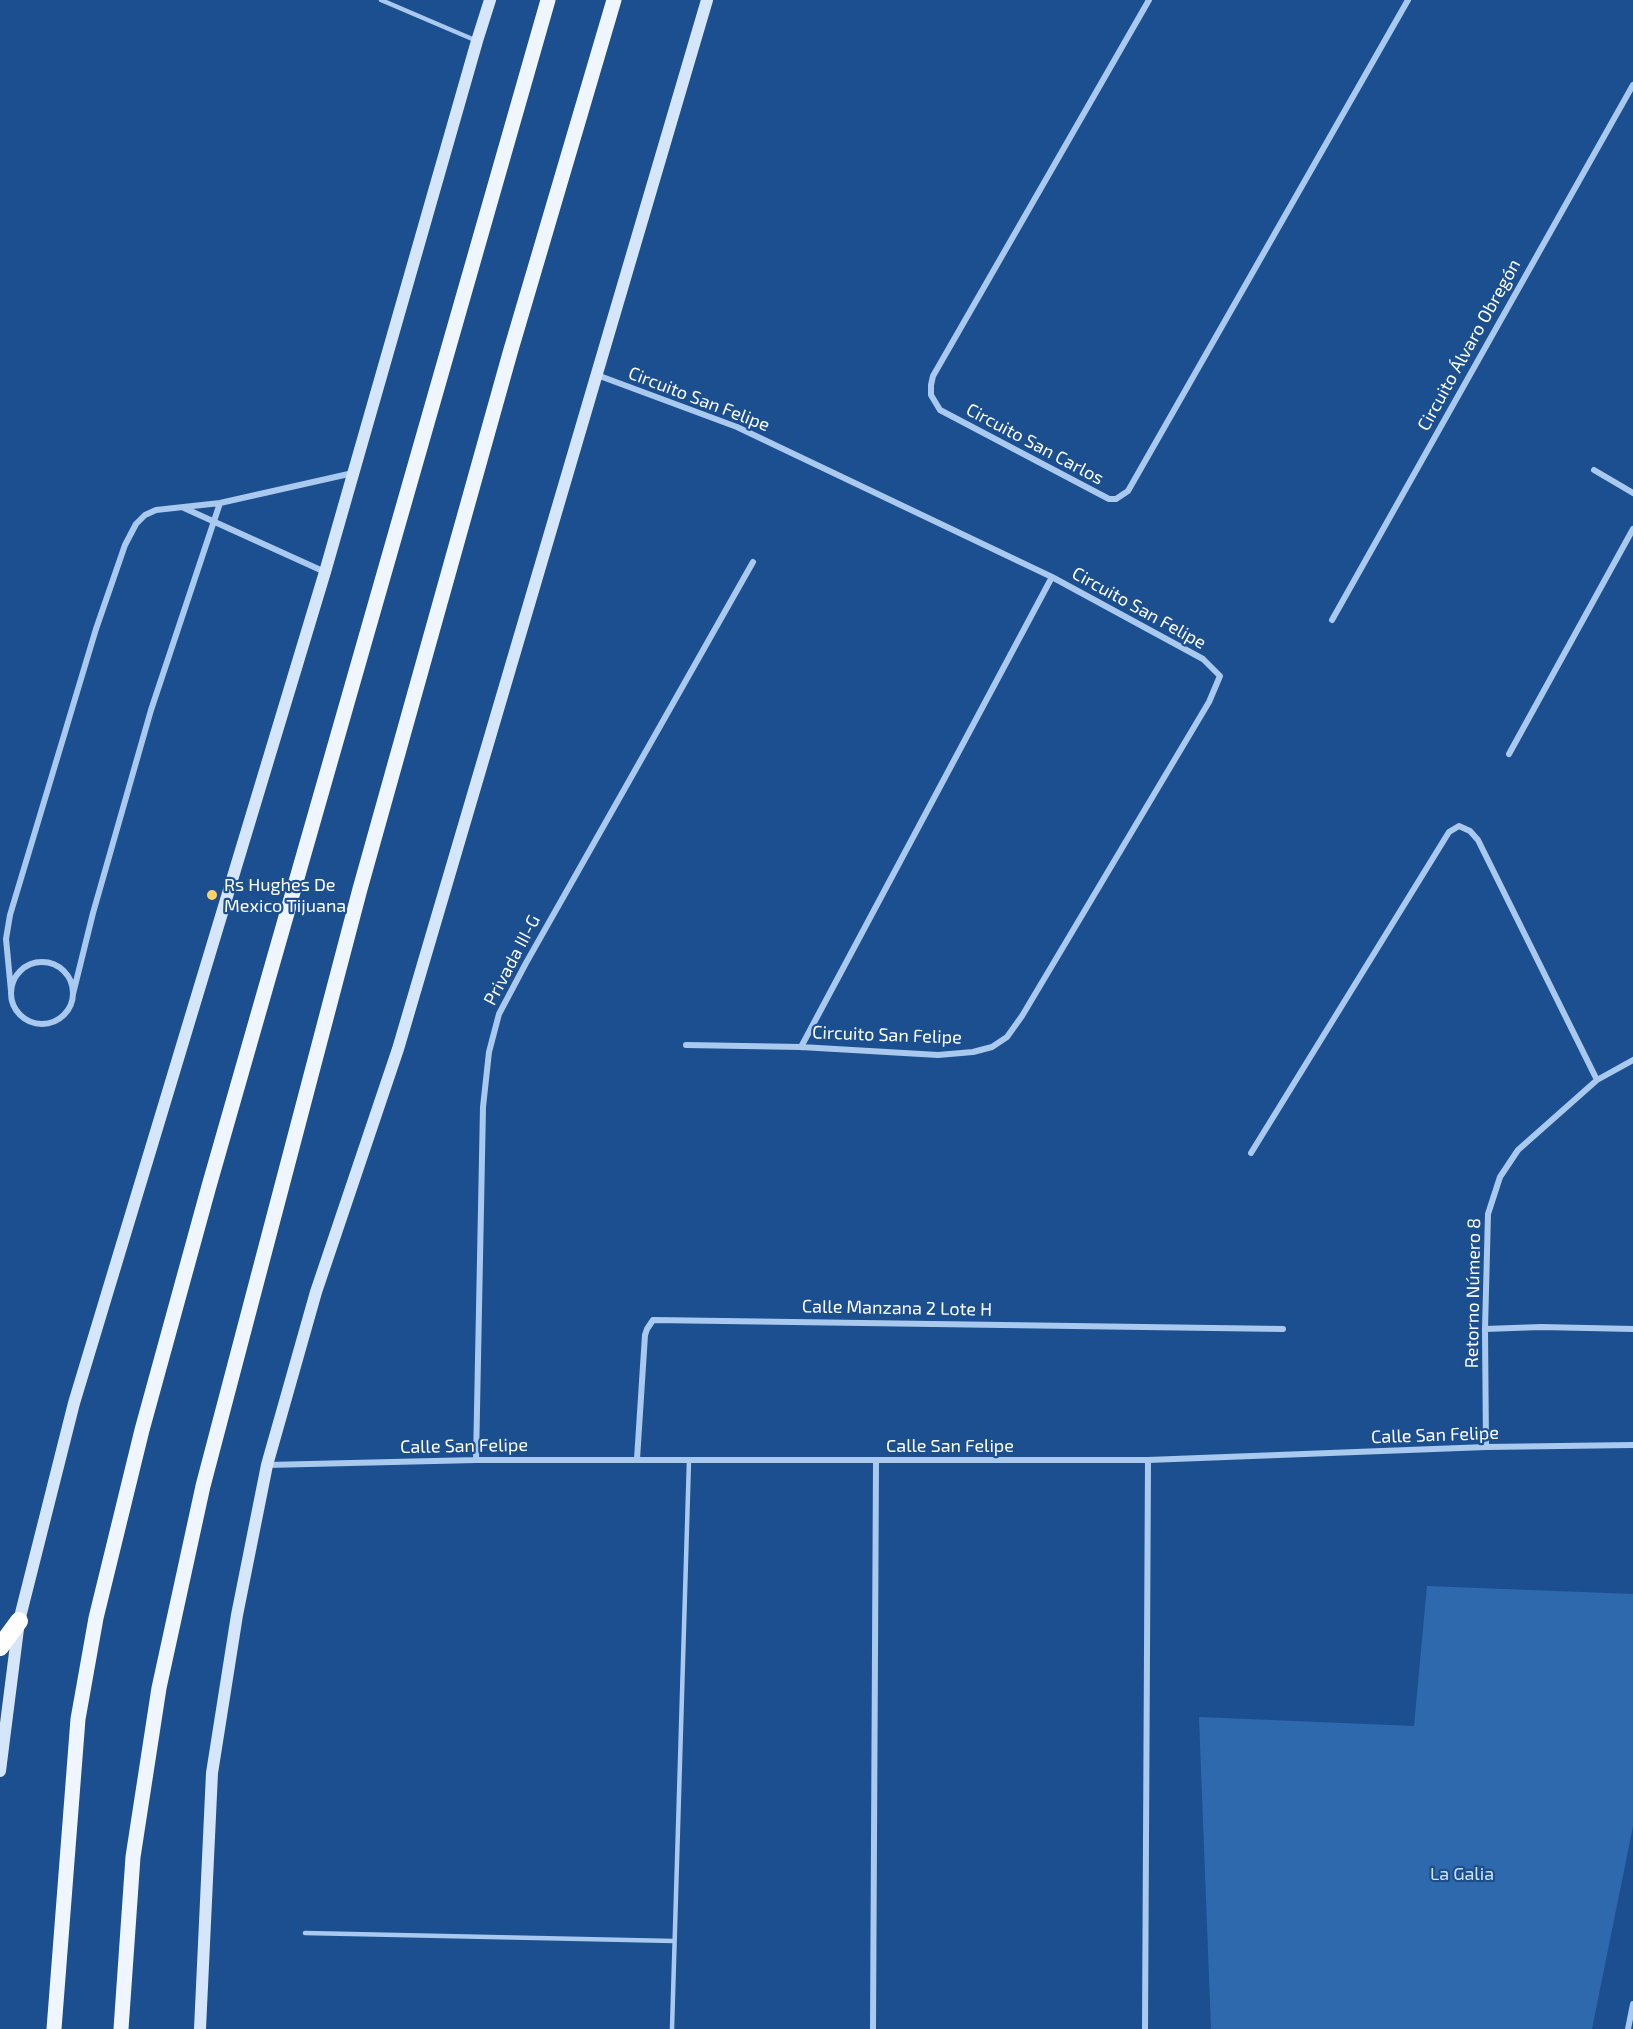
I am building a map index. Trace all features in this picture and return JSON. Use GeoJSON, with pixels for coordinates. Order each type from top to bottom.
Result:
{"type":"FeatureCollection","features":[{"type":"Feature","properties":{"kind":"highway"},"geometry":{"type":"LineString","coordinates":[[0,1647],[19,1621]]}},
{"type":"Feature","properties":{"kind":"main road"},"geometry":{"type":"LineString","coordinates":[[54,2029],[78,1719],[96,1618],[142,1430],[209,1186],[548,0]]}},
{"type":"Feature","properties":{"kind":"main road"},"geometry":{"type":"LineString","coordinates":[[121,2029],[133,1857],[157,1699],[203,1486],[366,866],[510,353],[614,0]]}},
{"type":"Feature","properties":{"kind":"street"},"geometry":{"type":"LineString","coordinates":[[0,1771],[19,1621],[74,1403],[325,572],[490,0]]}},
{"type":"Feature","properties":{"kind":"street"},"geometry":{"type":"LineString","coordinates":[[200,2029],[212,1773],[237,1615],[267,1465],[316,1292],[398,1049],[707,0]]}},
{"type":"Feature","properties":{"kind":"street","name":"Circuito San Carlos"},"geometry":{"type":"LineString","coordinates":[[1149,0],[933,376],[931,385],[931,395],[940,410],[1109,499],[1116,499],[1128,491],[1408,0]]}},
{"type":"Feature","properties":{"kind":"street","name":"Circuito Álvaro Obregón"},"geometry":{"type":"LineString","coordinates":[[1332,620],[1633,85]]}},
{"type":"Feature","properties":{"kind":"street","name":"Circuito San Felipe"},"geometry":{"type":"LineString","coordinates":[[597,375],[737,427],[1052,577],[1203,659],[1220,676],[1209,702],[1022,1016],[1006,1037],[992,1047],[973,1052],[938,1055],[801,1047]]}},
{"type":"Feature","properties":{"kind":"street"},"geometry":{"type":"LineString","coordinates":[[1594,470],[1633,493]]}},
{"type":"Feature","properties":{"kind":"street"},"geometry":{"type":"LineString","coordinates":[[220,503],[151,710],[93,913],[70,1006],[63,1016],[53,1022],[41,1024],[29,1021],[19,1014],[13,1003],[6,948],[10,915],[96,629],[125,545],[136,524],[145,514],[156,510],[220,503],[353,473]]}},
{"type":"Feature","properties":{"kind":"street"},"geometry":{"type":"LineString","coordinates":[[184,508],[325,572]]}},
{"type":"Feature","properties":{"kind":"street"},"geometry":{"type":"LineString","coordinates":[[1509,754],[1633,529]]}},
{"type":"Feature","properties":{"kind":"street","name":"Privada III-G"},"geometry":{"type":"LineString","coordinates":[[476,1460],[483,1107],[489,1052],[500,1014],[526,963],[753,562]]}},
{"type":"Feature","properties":{"kind":"street"},"geometry":{"type":"LineString","coordinates":[[686,1045],[801,1047],[1052,577]]}},
{"type":"Feature","properties":{"kind":"street"},"geometry":{"type":"LineString","coordinates":[[1251,1153],[1449,832],[1459,826],[1470,831],[1478,840],[1597,1080]]}},
{"type":"Feature","properties":{"kind":"street"},"geometry":{"type":"LineString","coordinates":[[11,991],[15,978],[24,968],[37,963],[50,963],[62,970],[70,980],[73,994]]}},
{"type":"Feature","properties":{"kind":"street","name":"Retorno Número 8"},"geometry":{"type":"LineString","coordinates":[[1486,1448],[1485,1329],[1488,1214],[1500,1177],[1518,1150],[1597,1080],[1633,1060]]}},
{"type":"Feature","properties":{"kind":"street","name":"Calle Manzana 2 Lote H"},"geometry":{"type":"LineString","coordinates":[[637,1459],[645,1335],[650,1323],[654,1320],[1283,1329]]}},
{"type":"Feature","properties":{"kind":"street"},"geometry":{"type":"LineString","coordinates":[[1485,1329],[1541,1327],[1633,1329]]}},
{"type":"Feature","properties":{"kind":"street","name":"Calle San Felipe"},"geometry":{"type":"LineString","coordinates":[[267,1465],[637,1459],[1148,1460],[1633,1445]]}},
{"type":"Feature","properties":{"kind":"street"},"geometry":{"type":"LineString","coordinates":[[1145,2029],[1148,1460]]}},
{"type":"Feature","properties":{"kind":"street"},"geometry":{"type":"LineString","coordinates":[[873,2029],[876,1461]]}},
{"type":"Feature","properties":{"kind":"street"},"geometry":{"type":"LineString","coordinates":[[1628,2029],[1633,2004]]}},
{"type":"Feature","properties":{"kind":"lane"},"geometry":{"type":"LineString","coordinates":[[381,0],[477,41]]}},
{"type":"Feature","properties":{"kind":"lane"},"geometry":{"type":"LineString","coordinates":[[672,2029],[689,1460]]}},
{"type":"Feature","properties":{"kind":"lane"},"geometry":{"type":"LineString","coordinates":[[305,1933],[674,1941]]}},
{"type":"Feature","properties":{"kind":"green space","name":"La Galia"},"geometry":{"type":"Polygon","coordinates":[[[1427,1586],[1633,1594],[1633,1826],[1592,2029],[1211,2029],[1199,1717],[1414,1726],[1427,1586]]]}},
{"type":"Feature","properties":{"kind":"place","name":"Rs Hughes De Mexico Tijuana"},"geometry":{"type":"Point","coordinates":[212,895]}}]}
